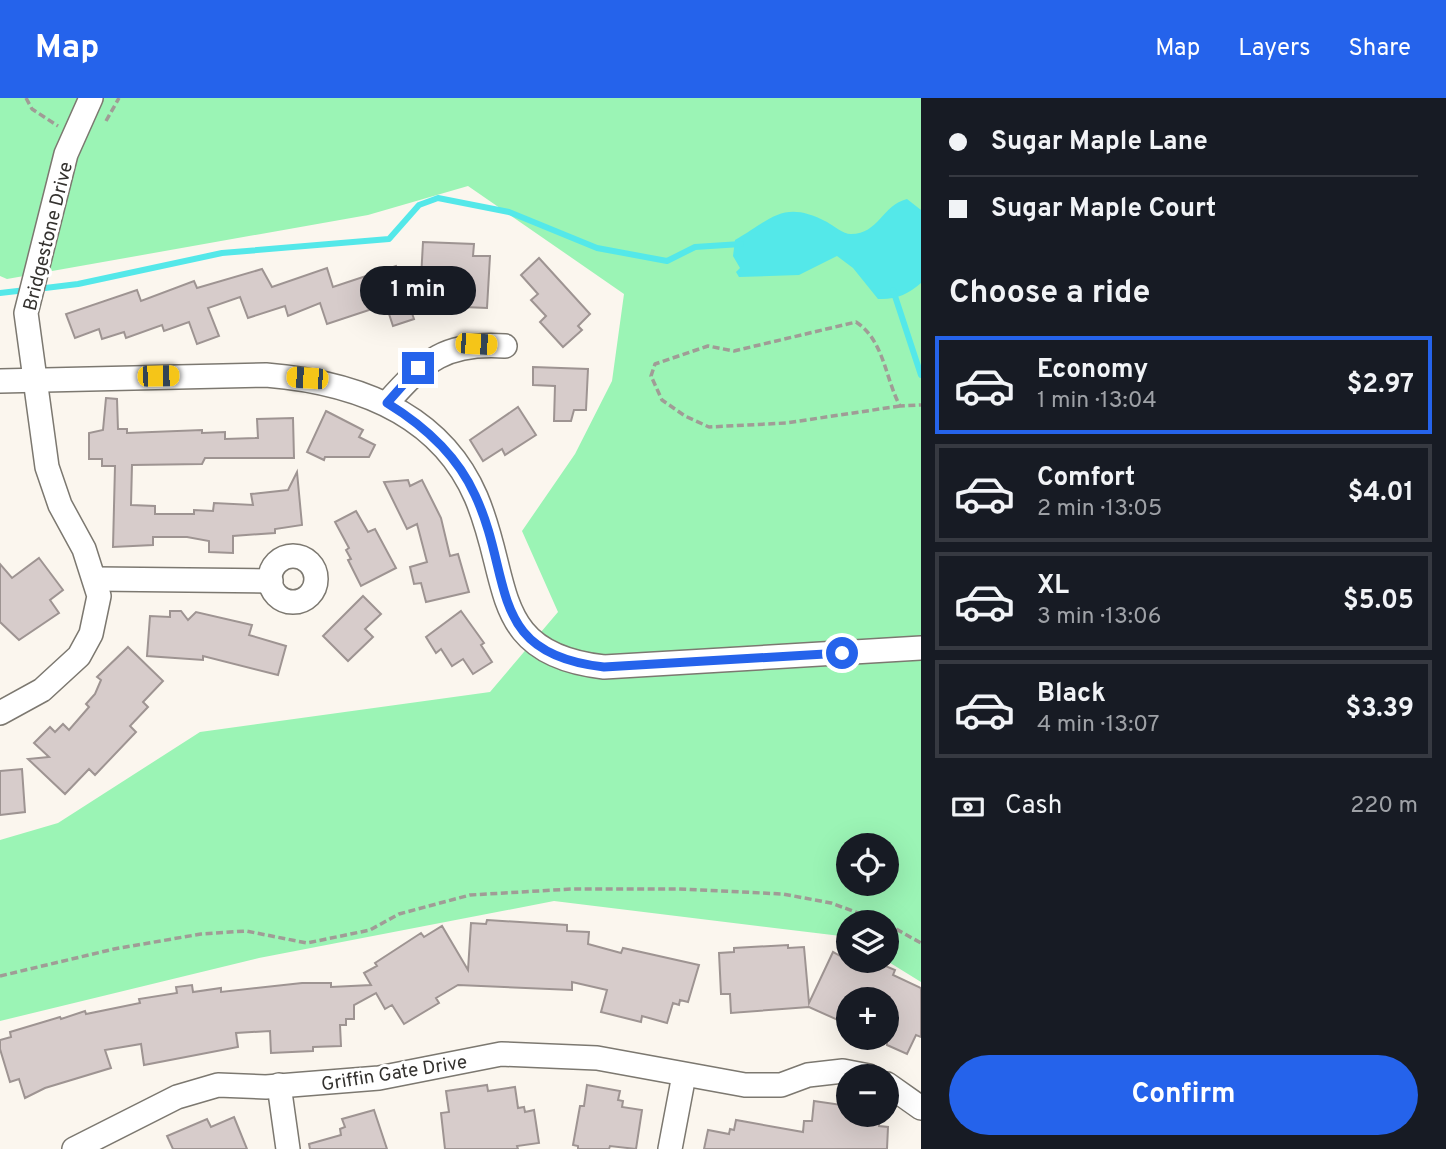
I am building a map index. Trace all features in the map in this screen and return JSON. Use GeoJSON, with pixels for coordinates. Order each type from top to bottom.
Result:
{"type":"FeatureCollection","features":[{"type":"Feature","properties":{"kind":"street","name":"Bridgestone Drive"},"geometry":{"type":"LineString","coordinates":[[90,98],[66,154],[26,313],[47,467],[60,505],[84,549],[96,579]]}},
{"type":"Feature","properties":{"kind":"street"},"geometry":{"type":"LineString","coordinates":[[387,403],[418,368],[434,357],[476,344],[505,346]]}},
{"type":"Feature","properties":{"kind":"street"},"geometry":{"type":"LineString","coordinates":[[0,381],[33,378],[266,375],[307,378],[387,403],[429,432],[463,472],[487,526],[513,617],[545,653],[572,663],[604,667],[921,648]]}},
{"type":"Feature","properties":{"kind":"street"},"geometry":{"type":"LineString","coordinates":[[0,713],[42,690],[79,656],[96,617],[99,596],[96,579],[271,582]]}},
{"type":"Feature","properties":{"kind":"street","name":"Griffin Gate Drive"},"geometry":{"type":"LineString","coordinates":[[74,1149],[191,1092],[218,1085],[279,1085],[379,1078],[500,1054],[572,1055],[745,1085],[782,1085],[808,1075],[836,1072]]}},
{"type":"Feature","properties":{"kind":"street"},"geometry":{"type":"LineString","coordinates":[[670,1149],[684,1074]]}},
{"type":"Feature","properties":{"kind":"street"},"geometry":{"type":"LineString","coordinates":[[279,1085],[288,1149]]}},
{"type":"Feature","properties":{"kind":"street"},"geometry":{"type":"LineString","coordinates":[[899,1092],[921,1108]]}},
{"type":"Feature","properties":{"kind":"path"},"geometry":{"type":"LineString","coordinates":[[900,406],[888,384],[885,365],[874,340],[856,322],[734,351],[708,346],[655,364],[651,376],[662,400],[685,416],[709,427],[786,423],[920,405]]}},
{"type":"Feature","properties":{"kind":"path"},"geometry":{"type":"LineString","coordinates":[[0,976],[114,949],[201,934],[246,931],[307,943],[370,930],[399,914],[470,895],[571,889],[679,889],[783,894],[831,903],[850,910]]}},
{"type":"Feature","properties":{"kind":"path"},"geometry":{"type":"LineString","coordinates":[[899,931],[921,943]]}},
{"type":"Feature","properties":{"kind":"green space"},"geometry":{"type":"Polygon","coordinates":[[[0,98],[921,98],[921,982],[899,968],[899,910],[836,910],[836,935],[554,901],[259,958],[0,1021],[0,840],[58,823],[200,732],[490,692],[558,612],[522,531],[575,454],[612,381],[624,294],[468,186],[368,215],[7,279],[0,276],[0,98]]]}},
{"type":"Feature","properties":{"kind":"water"},"geometry":{"type":"Polygon","coordinates":[[[907,199],[921,210],[921,283],[901,296],[878,299],[853,268],[837,256],[799,275],[739,277],[736,272],[740,268],[733,256],[735,240],[778,214],[799,212],[812,215],[848,234],[860,233],[874,225],[892,207],[907,199]]]}},
{"type":"Feature","properties":{"kind":"building"},"geometry":{"type":"Polygon","coordinates":[[[423,242],[474,244],[473,256],[490,256],[487,308],[464,307],[464,300],[420,297],[423,242]]]}},
{"type":"Feature","properties":{"kind":"building"},"geometry":{"type":"Polygon","coordinates":[[[539,258],[590,314],[578,326],[582,330],[563,347],[540,322],[546,316],[531,300],[538,294],[521,275],[539,258]]]}},
{"type":"Feature","properties":{"kind":"building"},"geometry":{"type":"Polygon","coordinates":[[[396,266],[414,319],[393,326],[387,308],[379,310],[378,307],[327,324],[320,303],[288,316],[285,306],[248,318],[240,297],[208,308],[219,336],[197,344],[189,322],[164,331],[162,325],[126,338],[124,332],[102,339],[99,329],[75,338],[66,314],[137,290],[141,301],[194,281],[197,288],[262,269],[272,287],[327,268],[333,287],[396,266]]]}},
{"type":"Feature","properties":{"kind":"building"},"geometry":{"type":"Polygon","coordinates":[[[533,367],[588,369],[586,410],[574,410],[571,421],[554,421],[555,386],[533,385],[533,367]]]}},
{"type":"Feature","properties":{"kind":"building"},"geometry":{"type":"Polygon","coordinates":[[[106,398],[117,399],[118,429],[127,429],[127,433],[202,430],[202,433],[225,432],[225,439],[258,438],[257,419],[293,418],[294,458],[205,458],[202,464],[132,465],[131,505],[155,506],[155,514],[194,514],[194,510],[213,511],[214,503],[253,505],[251,494],[288,490],[297,472],[302,525],[275,529],[275,533],[233,536],[233,553],[209,552],[209,541],[187,537],[153,537],[153,545],[113,547],[115,466],[102,466],[102,459],[89,459],[89,433],[103,430],[106,398]]]}},
{"type":"Feature","properties":{"kind":"building"},"geometry":{"type":"Polygon","coordinates":[[[518,407],[536,435],[505,455],[502,449],[483,461],[470,440],[518,407]]]}},
{"type":"Feature","properties":{"kind":"building"},"geometry":{"type":"Polygon","coordinates":[[[326,411],[363,430],[359,437],[375,445],[369,457],[325,457],[324,460],[307,452],[326,411]]]}},
{"type":"Feature","properties":{"kind":"building"},"geometry":{"type":"Polygon","coordinates":[[[408,480],[410,486],[422,480],[441,518],[450,556],[458,554],[469,592],[426,602],[421,583],[414,584],[410,567],[427,562],[417,524],[407,529],[384,482],[408,480]]]}},
{"type":"Feature","properties":{"kind":"building"},"geometry":{"type":"Polygon","coordinates":[[[356,511],[368,532],[375,529],[396,568],[361,586],[348,560],[351,559],[346,550],[349,548],[335,522],[356,511]]]}},
{"type":"Feature","properties":{"kind":"building"},"geometry":{"type":"Polygon","coordinates":[[[39,558],[63,590],[50,600],[59,613],[19,640],[0,622],[0,564],[12,578],[39,558]]]}},
{"type":"Feature","properties":{"kind":"building"},"geometry":{"type":"Polygon","coordinates":[[[363,596],[381,614],[365,629],[373,637],[348,661],[323,636],[363,596]]]}},
{"type":"Feature","properties":{"kind":"building"},"geometry":{"type":"Polygon","coordinates":[[[170,611],[181,611],[188,620],[196,612],[252,625],[249,635],[286,646],[278,675],[203,656],[203,660],[147,656],[150,616],[170,617],[170,611]]]}},
{"type":"Feature","properties":{"kind":"building"},"geometry":{"type":"Polygon","coordinates":[[[461,611],[484,643],[481,645],[492,662],[473,674],[463,659],[452,666],[441,649],[436,653],[426,637],[461,611]]]}},
{"type":"Feature","properties":{"kind":"building"},"geometry":{"type":"Polygon","coordinates":[[[128,647],[163,681],[143,702],[148,707],[130,726],[136,732],[95,775],[89,769],[65,794],[28,759],[49,757],[34,743],[50,727],[55,732],[63,724],[69,730],[89,707],[86,704],[95,694],[101,680],[97,677],[128,647]]]}},
{"type":"Feature","properties":{"kind":"building"},"geometry":{"type":"Polygon","coordinates":[[[22,769],[25,812],[0,815],[0,771],[22,769]]]}},
{"type":"Feature","properties":{"kind":"building"},"geometry":{"type":"Polygon","coordinates":[[[487,920],[567,925],[567,931],[589,932],[588,944],[621,953],[623,948],[699,965],[688,1002],[680,1000],[679,1005],[673,1003],[667,1023],[642,1016],[641,1022],[601,1012],[607,990],[572,982],[572,990],[458,985],[436,998],[439,1003],[404,1024],[392,1005],[385,1009],[376,993],[354,1005],[354,1019],[346,1019],[346,1025],[340,1025],[341,1046],[313,1047],[313,1051],[271,1053],[270,1031],[236,1033],[238,1047],[144,1065],[141,1044],[105,1050],[111,1068],[45,1088],[25,1098],[19,1079],[10,1082],[0,1049],[0,1040],[11,1037],[10,1032],[85,1011],[86,1014],[140,1003],[139,999],[177,993],[176,987],[192,985],[193,992],[221,988],[221,992],[302,983],[331,983],[331,987],[371,985],[364,973],[377,966],[375,963],[421,933],[424,937],[442,926],[468,970],[471,923],[486,924],[487,920]]]}},
{"type":"Feature","properties":{"kind":"building"},"geometry":{"type":"Polygon","coordinates":[[[788,945],[788,948],[804,947],[809,1003],[833,952],[836,954],[836,973],[894,973],[893,975],[921,988],[921,1037],[916,1035],[907,1054],[898,1050],[899,987],[836,987],[836,1019],[809,1007],[731,1013],[730,994],[721,994],[719,953],[734,952],[734,948],[788,945]]]}},
{"type":"Feature","properties":{"kind":"building"},"geometry":{"type":"Polygon","coordinates":[[[487,1085],[488,1091],[515,1087],[518,1108],[524,1107],[525,1112],[534,1110],[539,1143],[517,1146],[518,1149],[445,1149],[441,1113],[449,1112],[446,1091],[487,1085]]]}},
{"type":"Feature","properties":{"kind":"building"},"geometry":{"type":"Polygon","coordinates":[[[587,1085],[620,1091],[618,1100],[623,1101],[622,1107],[642,1110],[636,1149],[610,1146],[609,1149],[578,1149],[578,1146],[573,1145],[587,1085]]]}},
{"type":"Feature","properties":{"kind":"building"},"geometry":{"type":"Polygon","coordinates":[[[814,1101],[836,1104],[836,1127],[888,1127],[887,1149],[704,1149],[708,1130],[729,1134],[730,1129],[734,1130],[736,1120],[803,1132],[804,1121],[812,1121],[814,1101]]]}},
{"type":"Feature","properties":{"kind":"building"},"geometry":{"type":"Polygon","coordinates":[[[374,1110],[387,1149],[310,1149],[309,1144],[341,1135],[340,1129],[345,1127],[342,1119],[374,1110]]]}},
{"type":"Feature","properties":{"kind":"building"},"geometry":{"type":"Polygon","coordinates":[[[234,1117],[247,1149],[173,1149],[167,1136],[207,1119],[211,1127],[234,1117]]]}},
{"type":"Feature","properties":{"kind":"waterway"},"geometry":{"type":"LineString","coordinates":[[37,289],[78,284],[222,253],[389,239],[419,205],[438,198],[509,212],[597,248],[667,261],[695,247],[741,244]]}},
{"type":"Feature","properties":{"kind":"waterway"},"geometry":{"type":"LineString","coordinates":[[0,293],[26,290]]}},
{"type":"Feature","properties":{"kind":"waterway"},"geometry":{"type":"LineString","coordinates":[[893,290],[921,375]]}},
{"type":"Feature","properties":{"kind":"route"},"geometry":{"type":"LineString","coordinates":[[418,368],[387,403],[429,432],[463,472],[476,496],[487,526],[513,617],[526,635],[545,653],[572,663],[604,667],[842,653]]}}]}
